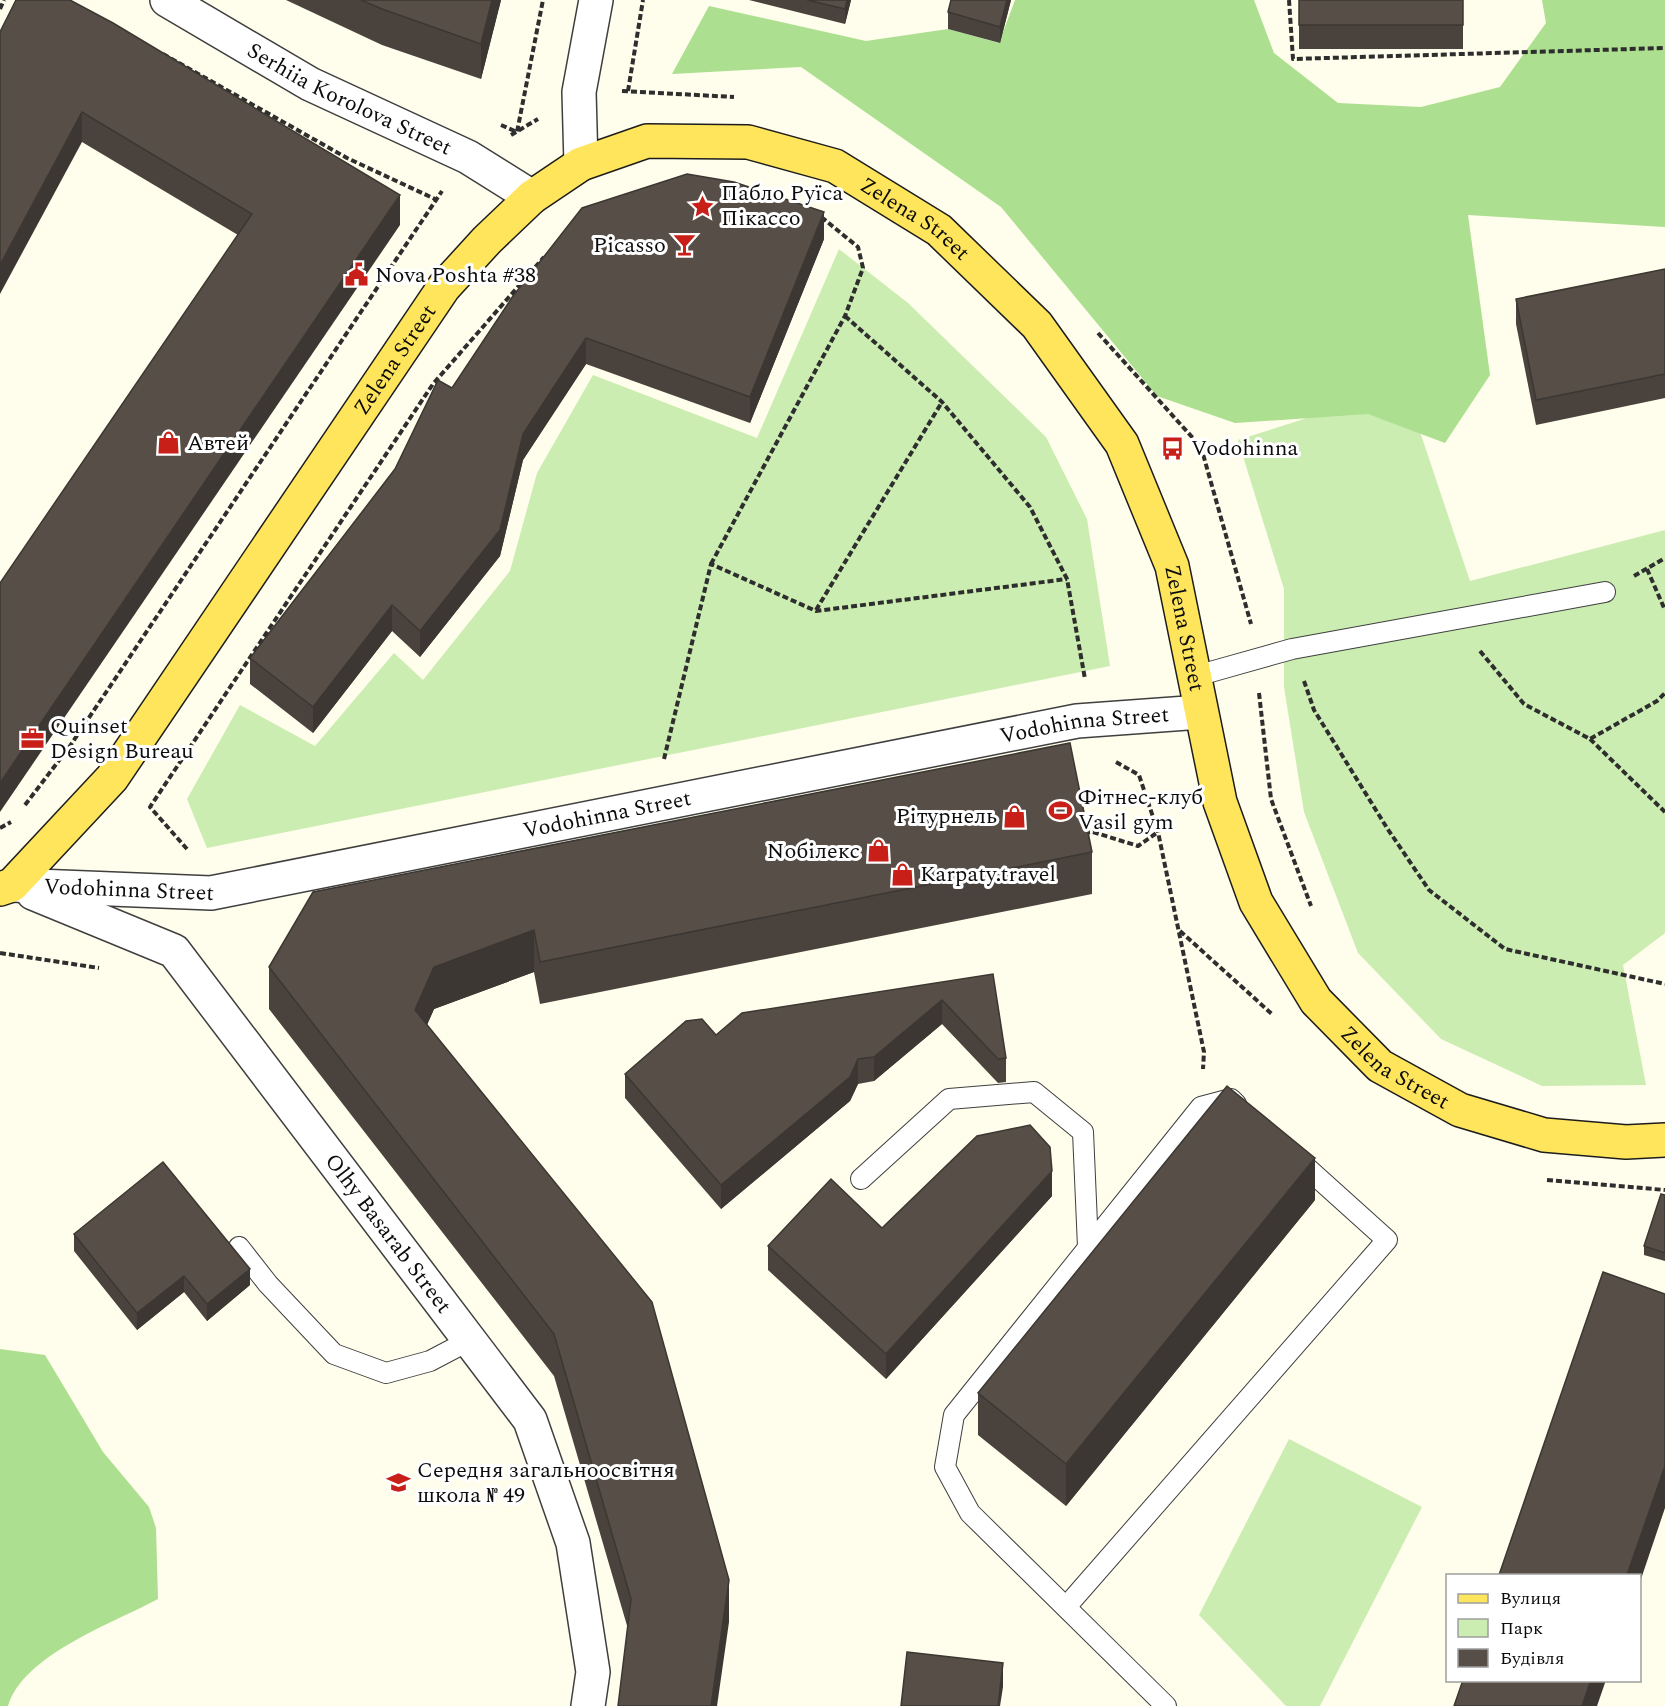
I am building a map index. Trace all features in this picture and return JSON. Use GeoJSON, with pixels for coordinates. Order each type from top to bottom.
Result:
{"type":"FeatureCollection","features":[{"type":"Feature","properties":{"kind":"main road","name":"Zelena Street"},"geometry":{"type":"LineString","coordinates":[[6,887],[112,778],[444,287],[487,240],[532,197],[581,164],[647,141],[748,142],[835,166],[939,230],[1037,325],[1122,444],[1172,566],[1220,802],[1256,902],[1316,1001],[1380,1066],[1460,1110],[1544,1135],[1626,1142],[1665,1140]]}},
{"type":"Feature","properties":{"kind":"street","name":"Serhiia Korolova Street"},"geometry":{"type":"LineString","coordinates":[[167,0],[310,84],[468,157],[532,197]]}},
{"type":"Feature","properties":{"kind":"street"},"geometry":{"type":"LineString","coordinates":[[581,164],[579,92],[596,0]]}},
{"type":"Feature","properties":{"kind":"street","name":"Vodohinna Street"},"geometry":{"type":"LineString","coordinates":[[6,887],[211,893],[1077,721],[1201,712]]}},
{"type":"Feature","properties":{"kind":"street","name":"Olhy Basarab Street"},"geometry":{"type":"LineString","coordinates":[[6,887],[174,951],[530,1420],[573,1543],[592,1672],[588,1706]]}},
{"type":"Feature","properties":{"kind":"lane"},"geometry":{"type":"LineString","coordinates":[[1196,676],[1292,650],[1605,592]]}},
{"type":"Feature","properties":{"kind":"lane"},"geometry":{"type":"LineString","coordinates":[[861,1179],[949,1098],[1034,1092],[1083,1132],[1088,1247]]}},
{"type":"Feature","properties":{"kind":"lane"},"geometry":{"type":"LineString","coordinates":[[1166,1706],[970,1513],[945,1467],[954,1414],[1202,1107],[1231,1099],[1248,1115]]}},
{"type":"Feature","properties":{"kind":"lane"},"geometry":{"type":"LineString","coordinates":[[1066,1608],[1387,1240],[1283,1146]]}},
{"type":"Feature","properties":{"kind":"lane"},"geometry":{"type":"LineString","coordinates":[[240,1247],[268,1284],[334,1354],[386,1373],[430,1361],[470,1340]]}},
{"type":"Feature","properties":{"kind":"path"},"geometry":{"type":"LineString","coordinates":[[0,9],[4,0]]}},
{"type":"Feature","properties":{"kind":"path"},"geometry":{"type":"LineString","coordinates":[[517,132],[543,0]]}},
{"type":"Feature","properties":{"kind":"path"},"geometry":{"type":"LineString","coordinates":[[628,91],[643,0]]}},
{"type":"Feature","properties":{"kind":"path"},"geometry":{"type":"LineString","coordinates":[[1289,0],[1293,59],[1665,48]]}},
{"type":"Feature","properties":{"kind":"path"},"geometry":{"type":"LineString","coordinates":[[162,53],[347,158],[435,199]]}},
{"type":"Feature","properties":{"kind":"path"},"geometry":{"type":"LineString","coordinates":[[22,810],[83,726],[435,199],[468,157],[517,132],[579,92],[628,91],[746,98]]}},
{"type":"Feature","properties":{"kind":"path"},"geometry":{"type":"LineString","coordinates":[[663,763],[711,564],[845,316],[863,268],[858,247],[830,222],[812,211]]}},
{"type":"Feature","properties":{"kind":"path"},"geometry":{"type":"LineString","coordinates":[[150,807],[433,384],[550,250]]}},
{"type":"Feature","properties":{"kind":"path"},"geometry":{"type":"LineString","coordinates":[[845,316],[942,402],[1030,507],[1067,579],[1086,686]]}},
{"type":"Feature","properties":{"kind":"path"},"geometry":{"type":"LineString","coordinates":[[1091,325],[1202,447],[1259,659],[1259,706],[1271,799],[1304,892],[1314,913]]}},
{"type":"Feature","properties":{"kind":"path"},"geometry":{"type":"LineString","coordinates":[[816,611],[942,402]]}},
{"type":"Feature","properties":{"kind":"path"},"geometry":{"type":"LineString","coordinates":[[711,564],[816,611],[1067,579]]}},
{"type":"Feature","properties":{"kind":"path"},"geometry":{"type":"LineString","coordinates":[[1647,568],[1665,610]]}},
{"type":"Feature","properties":{"kind":"path"},"geometry":{"type":"LineString","coordinates":[[1455,620],[1524,704],[1590,739],[1665,812]]}},
{"type":"Feature","properties":{"kind":"path"},"geometry":{"type":"LineString","coordinates":[[1292,650],[1314,710],[1387,828],[1430,890],[1505,949],[1665,984]]}},
{"type":"Feature","properties":{"kind":"path"},"geometry":{"type":"LineString","coordinates":[[1590,739],[1657,701],[1665,693]]}},
{"type":"Feature","properties":{"kind":"path"},"geometry":{"type":"LineString","coordinates":[[1113,760],[1139,775],[1158,832],[1204,1052]]}},
{"type":"Feature","properties":{"kind":"path"},"geometry":{"type":"LineString","coordinates":[[0,828],[15,819]]}},
{"type":"Feature","properties":{"kind":"path"},"geometry":{"type":"LineString","coordinates":[[1080,834],[1093,832],[1138,846],[1158,832]]}},
{"type":"Feature","properties":{"kind":"path"},"geometry":{"type":"LineString","coordinates":[[0,953],[106,970]]}},
{"type":"Feature","properties":{"kind":"green space"},"geometry":{"type":"Polygon","coordinates":[[[1015,0],[1254,0],[1274,53],[1338,103],[1421,107],[1500,87],[1546,23],[1542,0],[1665,0],[1665,227],[1468,215],[1490,375],[1445,443],[1368,414],[1235,423],[1157,396],[1001,207],[801,67],[672,74],[709,6],[866,41],[948,29],[999,43],[1015,0]]]}},
{"type":"Feature","properties":{"kind":"green space"},"geometry":{"type":"Polygon","coordinates":[[[839,249],[908,303],[1046,437],[1087,519],[1110,666],[207,848],[187,799],[240,705],[315,746],[394,653],[423,680],[510,571],[537,473],[593,375],[757,438],[839,249]]]}},
{"type":"Feature","properties":{"kind":"green space"},"geometry":{"type":"Polygon","coordinates":[[[1405,387],[1470,581],[1665,530],[1665,933],[1623,965],[1646,1085],[1542,1086],[1441,1039],[1358,953],[1304,812],[1284,687],[1284,589],[1238,440],[1405,387]]]}},
{"type":"Feature","properties":{"kind":"green space"},"geometry":{"type":"Polygon","coordinates":[[[0,1349],[45,1355],[103,1452],[149,1507],[156,1528],[158,1599],[72,1642],[50,1656],[31,1671],[17,1688],[8,1706],[0,1706],[0,1349]]]}},
{"type":"Feature","properties":{"kind":"green space"},"geometry":{"type":"Polygon","coordinates":[[[1289,1439],[1422,1507],[1320,1706],[1286,1706],[1199,1615],[1289,1439]]]}},
{"type":"Feature","properties":{"kind":"building"},"geometry":{"type":"Polygon","coordinates":[[[16,0],[70,0],[113,23],[400,195],[0,783],[0,583],[252,214],[82,112],[0,265],[0,32],[16,0]]]}},
{"type":"Feature","properties":{"kind":"building"},"geometry":{"type":"Polygon","coordinates":[[[361,0],[492,0],[481,44],[361,0]]]}},
{"type":"Feature","properties":{"kind":"building"},"geometry":{"type":"Polygon","coordinates":[[[807,0],[847,0],[845,9],[807,0]]]}},
{"type":"Feature","properties":{"kind":"building"},"geometry":{"type":"Polygon","coordinates":[[[951,0],[1007,0],[1000,27],[948,12],[951,0]]]}},
{"type":"Feature","properties":{"kind":"building"},"geometry":{"type":"Polygon","coordinates":[[[1299,0],[1463,0],[1463,25],[1299,25],[1299,0]]]}},
{"type":"Feature","properties":{"kind":"building"},"geometry":{"type":"Polygon","coordinates":[[[687,174],[734,182],[824,212],[750,397],[586,338],[523,434],[500,530],[420,631],[392,605],[313,707],[250,658],[395,469],[438,380],[452,388],[513,296],[582,208],[687,174]]]}},
{"type":"Feature","properties":{"kind":"building"},"geometry":{"type":"Polygon","coordinates":[[[1665,269],[1665,374],[1536,400],[1516,299],[1665,269]]]}},
{"type":"Feature","properties":{"kind":"building"},"geometry":{"type":"Polygon","coordinates":[[[1070,743],[1092,852],[540,962],[534,930],[434,967],[415,1010],[652,1302],[729,1580],[711,1706],[618,1706],[631,1599],[554,1334],[269,967],[313,892],[1070,743]]]}},
{"type":"Feature","properties":{"kind":"building"},"geometry":{"type":"Polygon","coordinates":[[[993,974],[1006,1058],[998,1059],[942,1000],[874,1057],[858,1059],[850,1077],[721,1185],[625,1074],[686,1021],[702,1019],[716,1035],[742,1013],[993,974]]]}},
{"type":"Feature","properties":{"kind":"building"},"geometry":{"type":"Polygon","coordinates":[[[1227,1086],[1315,1158],[1066,1464],[978,1393],[1227,1086]]]}},
{"type":"Feature","properties":{"kind":"building"},"geometry":{"type":"Polygon","coordinates":[[[1030,1125],[1050,1147],[1052,1171],[886,1354],[768,1246],[831,1179],[882,1228],[977,1136],[1030,1125]]]}},
{"type":"Feature","properties":{"kind":"building"},"geometry":{"type":"Polygon","coordinates":[[[163,1162],[250,1269],[207,1304],[184,1276],[137,1313],[74,1234],[163,1162]]]}},
{"type":"Feature","properties":{"kind":"building"},"geometry":{"type":"Polygon","coordinates":[[[1661,1194],[1665,1195],[1665,1253],[1644,1246],[1661,1194]]]}},
{"type":"Feature","properties":{"kind":"building"},"geometry":{"type":"Polygon","coordinates":[[[1603,1272],[1665,1294],[1665,1466],[1627,1574],[1499,1574],[1603,1272]]]}},
{"type":"Feature","properties":{"kind":"building"},"geometry":{"type":"Polygon","coordinates":[[[907,1652],[1003,1663],[998,1706],[901,1706],[907,1652]]]}},
{"type":"Feature","properties":{"kind":"building"},"geometry":{"type":"Polygon","coordinates":[[[1462,1682],[1590,1682],[1582,1706],[1454,1706],[1462,1682]]]}},
{"type":"Feature","properties":{"kind":"place","name":"Пабло Руїса Пікассо"},"geometry":{"type":"Point","coordinates":[703,206]}},
{"type":"Feature","properties":{"kind":"place","name":"Picasso"},"geometry":{"type":"Point","coordinates":[684,245]}},
{"type":"Feature","properties":{"kind":"place","name":"Nova Poshta #38"},"geometry":{"type":"Point","coordinates":[357,275]}},
{"type":"Feature","properties":{"kind":"place","name":"Автей"},"geometry":{"type":"Point","coordinates":[169,443]}},
{"type":"Feature","properties":{"kind":"place","name":"Vodohinna"},"geometry":{"type":"Point","coordinates":[1173,448]}},
{"type":"Feature","properties":{"kind":"place","name":"Quinset Design Bureau"},"geometry":{"type":"Point","coordinates":[32,739]}},
{"type":"Feature","properties":{"kind":"place","name":"Фітнес-клуб Vasil gym"},"geometry":{"type":"Point","coordinates":[1060,810]}},
{"type":"Feature","properties":{"kind":"place","name":"Рітурнель"},"geometry":{"type":"Point","coordinates":[1015,816]}},
{"type":"Feature","properties":{"kind":"place","name":"Nобілекс"},"geometry":{"type":"Point","coordinates":[878,851]}},
{"type":"Feature","properties":{"kind":"place","name":"Karpaty.travel"},"geometry":{"type":"Point","coordinates":[902,874]}},
{"type":"Feature","properties":{"kind":"place","name":"Середня загальноосвітня школа № 49"},"geometry":{"type":"Point","coordinates":[399,1483]}}]}
